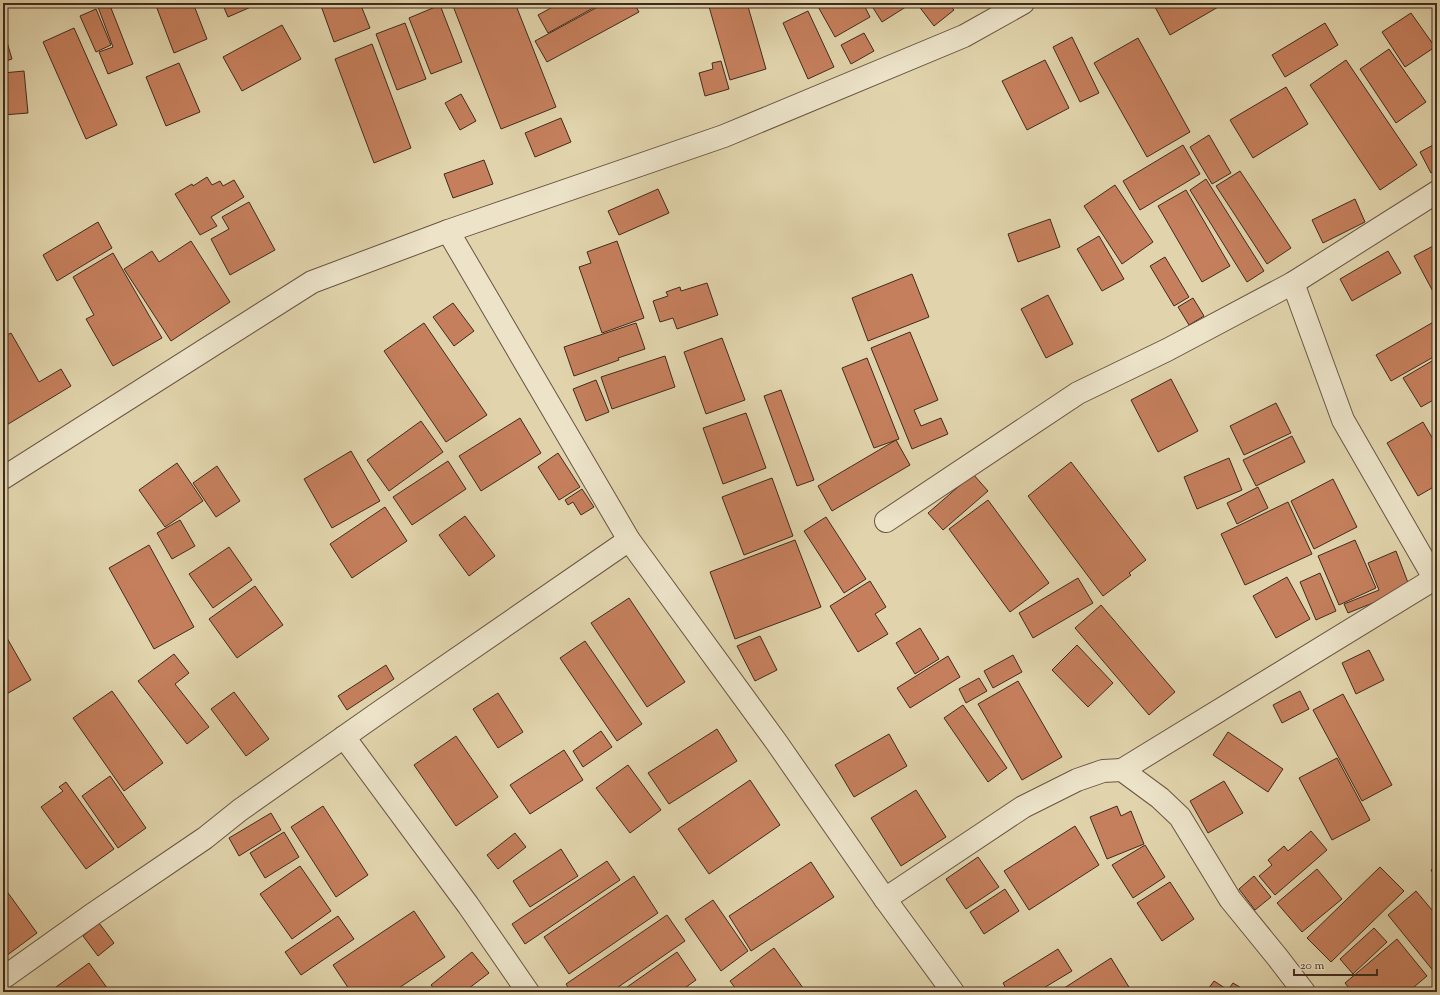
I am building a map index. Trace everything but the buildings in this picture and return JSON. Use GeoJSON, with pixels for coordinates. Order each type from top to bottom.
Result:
{"type":"FeatureCollection","features":[{"type":"Feature","properties":{"kind":"street"},"geometry":{"type":"LineString","coordinates":[[3,478],[312,282],[448,231],[724,136],[964,36],[1023,3]]}},
{"type":"Feature","properties":{"kind":"street"},"geometry":{"type":"LineString","coordinates":[[886,521],[1078,393],[1167,350],[1292,283],[1437,192]]}},
{"type":"Feature","properties":{"kind":"street"},"geometry":{"type":"LineString","coordinates":[[448,231],[629,540],[776,743],[885,899],[953,992]]}},
{"type":"Feature","properties":{"kind":"street"},"geometry":{"type":"LineString","coordinates":[[885,899],[1023,807],[1077,780],[1103,771],[1122,770],[1436,581],[1343,420],[1292,283]]}},
{"type":"Feature","properties":{"kind":"street"},"geometry":{"type":"LineString","coordinates":[[3,978],[93,914],[206,838],[240,810],[344,737],[629,540]]}},
{"type":"Feature","properties":{"kind":"street"},"geometry":{"type":"LineString","coordinates":[[344,737],[468,904],[528,992]]}},
{"type":"Feature","properties":{"kind":"street"},"geometry":{"type":"LineString","coordinates":[[1122,770],[1160,798],[1180,817],[1230,899],[1304,992]]}}]}
